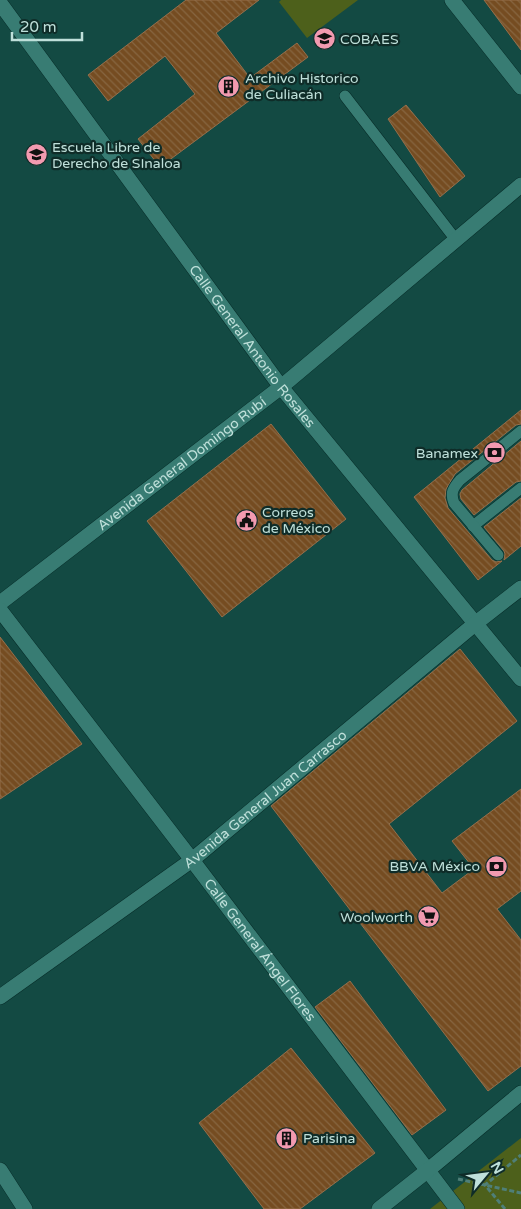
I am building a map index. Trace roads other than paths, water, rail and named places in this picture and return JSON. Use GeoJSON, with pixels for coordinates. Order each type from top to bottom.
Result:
{"type":"FeatureCollection","features":[{"type":"Feature","properties":{"kind":"street"},"geometry":{"type":"LineString","coordinates":[[452,0],[521,87]]}},
{"type":"Feature","properties":{"kind":"street","name":"Calle General Antonio Rosales"},"geometry":{"type":"LineString","coordinates":[[0,3],[281,387],[521,679]]}},
{"type":"Feature","properties":{"kind":"street","name":"Avenida General Domingo Rubí"},"geometry":{"type":"LineString","coordinates":[[0,602],[281,387],[521,185]]}},
{"type":"Feature","properties":{"kind":"street","name":"Avenida General Juan Carrasco"},"geometry":{"type":"LineString","coordinates":[[0,997],[192,860],[476,623],[521,588]]}},
{"type":"Feature","properties":{"kind":"street","name":"Calle General Ángel Flores"},"geometry":{"type":"LineString","coordinates":[[0,610],[457,1209]]}},
{"type":"Feature","properties":{"kind":"street"},"geometry":{"type":"LineString","coordinates":[[379,1209],[428,1171],[521,1093]]}},
{"type":"Feature","properties":{"kind":"street"},"geometry":{"type":"LineString","coordinates":[[0,1170],[25,1209]]}},
{"type":"Feature","properties":{"kind":"lane"},"geometry":{"type":"LineString","coordinates":[[345,96],[456,240]]}},
{"type":"Feature","properties":{"kind":"lane"},"geometry":{"type":"LineString","coordinates":[[498,555],[454,503],[451,496],[453,487],[521,431]]}},
{"type":"Feature","properties":{"kind":"lane"},"geometry":{"type":"LineString","coordinates":[[473,526],[521,488]]}},
{"type":"Feature","properties":{"kind":"place","name":"COBAES"},"geometry":{"type":"Point","coordinates":[324,39]}},
{"type":"Feature","properties":{"kind":"place","name":"Archivo Historico de Culiacán"},"geometry":{"type":"Point","coordinates":[229,86]}},
{"type":"Feature","properties":{"kind":"place","name":"Escuela Libre de Derecho de SInaloa"},"geometry":{"type":"Point","coordinates":[36,155]}},
{"type":"Feature","properties":{"kind":"place","name":"Banamex"},"geometry":{"type":"Point","coordinates":[494,453]}},
{"type":"Feature","properties":{"kind":"place","name":"Correos de México"},"geometry":{"type":"Point","coordinates":[246,520]}},
{"type":"Feature","properties":{"kind":"place","name":"BBVA México"},"geometry":{"type":"Point","coordinates":[496,866]}},
{"type":"Feature","properties":{"kind":"place","name":"Woolworth"},"geometry":{"type":"Point","coordinates":[429,917]}},
{"type":"Feature","properties":{"kind":"place","name":"Parisina"},"geometry":{"type":"Point","coordinates":[287,1138]}}]}
